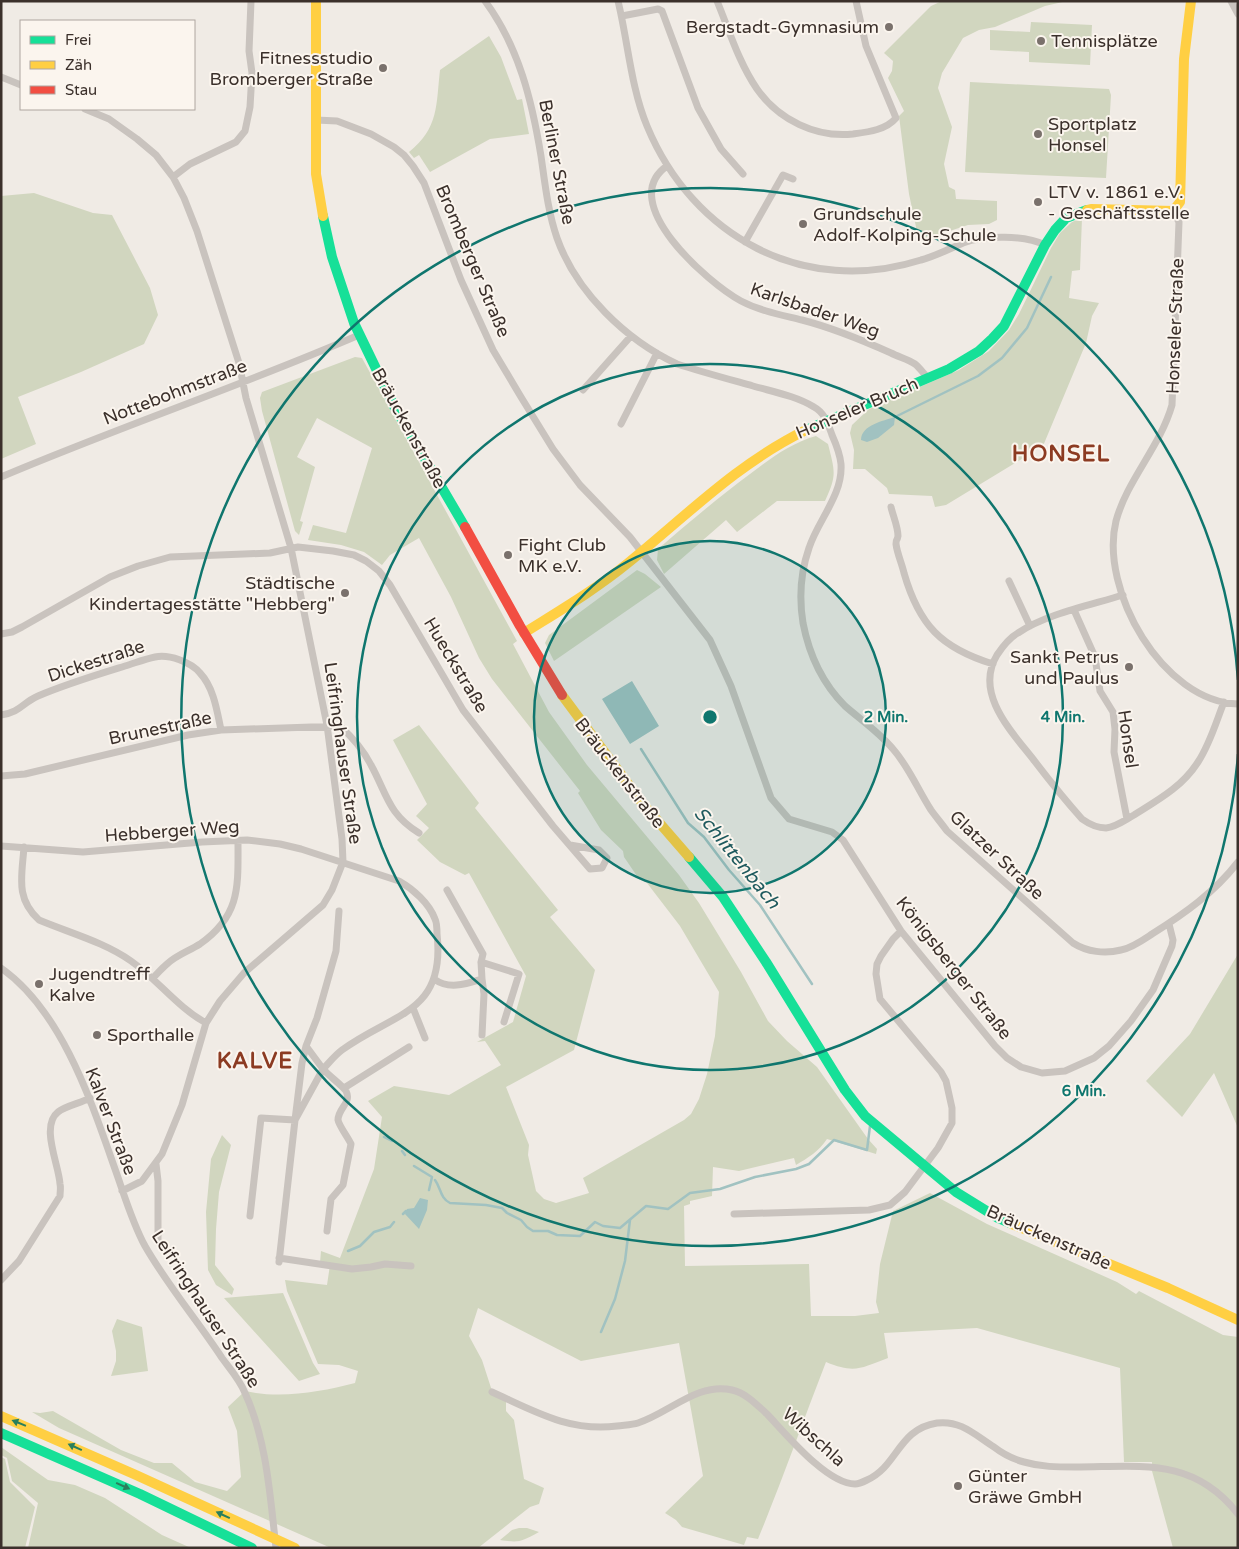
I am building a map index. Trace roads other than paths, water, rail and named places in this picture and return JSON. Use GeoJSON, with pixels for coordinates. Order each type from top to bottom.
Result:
{"type":"FeatureCollection","features":[{"type":"Feature","properties":{"kind":"main road","name":"Bräuckenstraße"},"geometry":{"type":"LineString","coordinates":[[316,1],[316,174],[320,206],[337,273],[359,335],[394,406],[448,497],[524,633],[567,704],[611,764],[724,897],[845,1090],[865,1116],[956,1192],[998,1218],[1168,1288],[1238,1320]]}},
{"type":"Feature","properties":{"kind":"main road"},"geometry":{"type":"LineString","coordinates":[[1173,211],[1180,202],[1184,59],[1191,1]]}},
{"type":"Feature","properties":{"kind":"main road","name":"Honseler Bruch"},"geometry":{"type":"LineString","coordinates":[[524,633],[591,591],[642,552],[741,469],[789,438],[826,420],[957,365],[974,355],[995,338],[1013,310],[1045,245],[1066,218],[1085,210],[1173,211]]}},
{"type":"Feature","properties":{"kind":"main road"},"geometry":{"type":"LineString","coordinates":[[1,1416],[36,1430],[267,1535],[280,1545],[295,1548]]}},
{"type":"Feature","properties":{"kind":"main road"},"geometry":{"type":"LineString","coordinates":[[1,1433],[140,1494],[252,1548]]}},
{"type":"Feature","properties":{"kind":"street"},"geometry":{"type":"LineString","coordinates":[[173,177],[190,164],[236,142],[245,131],[250,107],[252,73],[249,51],[251,1]]}},
{"type":"Feature","properties":{"kind":"street","name":"Berliner Straße"},"geometry":{"type":"LineString","coordinates":[[485,1],[508,39],[521,70],[530,99],[550,212],[558,239],[577,278],[590,295],[631,336],[677,364],[793,398],[815,407],[823,414],[826,420]]}},
{"type":"Feature","properties":{"kind":"street"},"geometry":{"type":"LineString","coordinates":[[618,1],[641,105],[649,131],[667,166],[680,186],[702,210],[727,231],[745,242],[788,261],[822,269],[837,270],[896,267],[922,260],[964,242],[985,238],[1028,239],[1045,245]]}},
{"type":"Feature","properties":{"kind":"street"},"geometry":{"type":"LineString","coordinates":[[717,1],[752,80],[769,102],[786,117],[812,130],[841,135],[880,128],[896,118],[866,46],[856,1]]}},
{"type":"Feature","properties":{"kind":"street"},"geometry":{"type":"LineString","coordinates":[[1231,1],[1238,14]]}},
{"type":"Feature","properties":{"kind":"street"},"geometry":{"type":"LineString","coordinates":[[622,16],[658,9],[662,11],[698,108],[721,149],[743,174]]}},
{"type":"Feature","properties":{"kind":"street"},"geometry":{"type":"LineString","coordinates":[[1,77],[20,85]]}},
{"type":"Feature","properties":{"kind":"street","name":"Leifringhauser Straße"},"geometry":{"type":"LineString","coordinates":[[87,110],[109,119],[138,139],[156,156],[173,177],[184,198],[197,231],[211,271],[246,398],[291,548],[327,725],[342,839],[343,862],[332,890],[323,905],[244,973],[220,1002],[206,1023],[182,1104],[168,1141],[156,1164],[142,1181],[122,1191],[144,1244],[162,1274],[245,1392],[262,1444],[280,1545]]}},
{"type":"Feature","properties":{"kind":"street","name":"Bromberger Straße"},"geometry":{"type":"LineString","coordinates":[[316,120],[337,122],[371,134],[399,151],[413,166],[424,183],[461,280],[479,319],[521,397],[553,449],[580,485],[642,552]]}},
{"type":"Feature","properties":{"kind":"street","name":"Karlsbader Weg"},"geometry":{"type":"LineString","coordinates":[[667,166],[659,172],[653,183],[650,196],[653,208],[673,242],[713,281],[743,302],[834,330],[915,364],[928,378]]}},
{"type":"Feature","properties":{"kind":"street"},"geometry":{"type":"LineString","coordinates":[[745,242],[783,175],[793,179]]}},
{"type":"Feature","properties":{"kind":"street","name":"Honseler Straße"},"geometry":{"type":"LineString","coordinates":[[1173,211],[1180,222],[1173,395],[1169,414],[1125,498],[1116,522],[1113,554],[1123,596],[1140,633],[1158,659],[1188,687],[1209,698],[1238,704]]}},
{"type":"Feature","properties":{"kind":"street","name":"Nottebohmstraße"},"geometry":{"type":"LineString","coordinates":[[1,477],[295,362],[359,335]]}},
{"type":"Feature","properties":{"kind":"street"},"geometry":{"type":"LineString","coordinates":[[583,390],[631,336]]}},
{"type":"Feature","properties":{"kind":"street"},"geometry":{"type":"LineString","coordinates":[[621,424],[657,353]]}},
{"type":"Feature","properties":{"kind":"street","name":"Glatzer Straße"},"geometry":{"type":"LineString","coordinates":[[826,420],[840,458],[840,478],[836,493],[809,548],[802,578],[801,606],[807,637],[817,668],[826,682],[846,706],[894,749],[931,811],[947,831],[1073,943],[1089,950],[1100,952],[1124,950],[1169,924],[1213,890],[1238,862]]}},
{"type":"Feature","properties":{"kind":"street"},"geometry":{"type":"LineString","coordinates":[[891,507],[898,536],[896,543],[909,589],[920,613],[933,630],[950,646],[972,658],[993,664]]}},
{"type":"Feature","properties":{"kind":"street","name":"Hueckstraße"},"geometry":{"type":"LineString","coordinates":[[1,634],[17,630],[110,577],[138,566],[170,557],[270,553],[298,547],[354,555],[379,570],[402,605],[463,710],[570,845],[590,869],[602,868],[605,864],[606,858],[599,850],[570,845]]}},
{"type":"Feature","properties":{"kind":"street","name":"Königsberger Straße"},"geometry":{"type":"LineString","coordinates":[[642,552],[710,640],[732,686],[770,798],[789,819],[832,832],[843,840],[901,931],[965,1011],[1007,1058],[1021,1067],[1042,1072],[1065,1071],[1094,1058],[1109,1046],[1153,990],[1170,952],[1173,940],[1169,924]]}},
{"type":"Feature","properties":{"kind":"street"},"geometry":{"type":"LineString","coordinates":[[1009,581],[1030,626]]}},
{"type":"Feature","properties":{"kind":"street"},"geometry":{"type":"LineString","coordinates":[[1123,596],[1074,610],[1030,626],[1008,641],[993,664],[990,674],[994,702],[1005,724],[1070,806],[1085,821],[1098,827],[1113,827],[1167,795],[1190,774],[1206,750],[1224,702]]}},
{"type":"Feature","properties":{"kind":"street","name":"Honsel"},"geometry":{"type":"LineString","coordinates":[[1074,610],[1094,657],[1100,692],[1113,712],[1115,729],[1114,752],[1127,819]]}},
{"type":"Feature","properties":{"kind":"street","name":"Dickestraße"},"geometry":{"type":"LineString","coordinates":[[1,715],[19,710],[30,700],[66,685],[156,656],[173,658],[199,671],[210,688],[221,730]]}},
{"type":"Feature","properties":{"kind":"street"},"geometry":{"type":"LineString","coordinates":[[327,725],[340,726],[350,735],[370,763],[392,810],[405,824],[419,833]]}},
{"type":"Feature","properties":{"kind":"street","name":"Brunestraße"},"geometry":{"type":"LineString","coordinates":[[1,776],[25,774],[188,735],[221,730],[327,725]]}},
{"type":"Feature","properties":{"kind":"street"},"geometry":{"type":"LineString","coordinates":[[153,978],[168,963],[212,935],[224,921],[232,908],[236,895],[238,882],[238,841]]}},
{"type":"Feature","properties":{"kind":"street","name":"Hebberger Weg"},"geometry":{"type":"LineString","coordinates":[[1,846],[83,852],[238,841],[280,844],[343,862],[399,880],[408,885],[427,906],[435,920],[439,954],[434,979],[425,997],[413,1008],[339,1052],[323,1069],[295,1120]]}},
{"type":"Feature","properties":{"kind":"street"},"geometry":{"type":"LineString","coordinates":[[24,847],[21,886],[24,901],[39,920],[114,951],[132,961],[153,978],[187,1012],[206,1023]]}},
{"type":"Feature","properties":{"kind":"street"},"geometry":{"type":"LineString","coordinates":[[447,890],[483,954],[481,962],[484,994],[482,1035]]}},
{"type":"Feature","properties":{"kind":"street"},"geometry":{"type":"LineString","coordinates":[[339,911],[336,951],[302,1063],[279,1260],[352,1269],[371,1268],[386,1264],[410,1266]]}},
{"type":"Feature","properties":{"kind":"street"},"geometry":{"type":"LineString","coordinates":[[734,1214],[860,1210],[883,1207],[896,1201],[925,1168],[938,1148],[952,1123],[952,1108],[946,1081],[938,1068],[880,999],[876,974],[877,964],[880,956],[901,931]]}},
{"type":"Feature","properties":{"kind":"street"},"geometry":{"type":"LineString","coordinates":[[481,962],[519,974],[504,1022]]}},
{"type":"Feature","properties":{"kind":"street","name":"Kalver Straße"},"geometry":{"type":"LineString","coordinates":[[1,968],[23,986],[41,1007],[57,1032],[90,1098],[122,1191]]}},
{"type":"Feature","properties":{"kind":"street"},"geometry":{"type":"LineString","coordinates":[[434,979],[439,983],[453,986],[482,979]]}},
{"type":"Feature","properties":{"kind":"street"},"geometry":{"type":"LineString","coordinates":[[413,1008],[425,1038]]}},
{"type":"Feature","properties":{"kind":"street"},"geometry":{"type":"LineString","coordinates":[[306,1046],[332,1079],[344,1088],[348,1100],[339,1112],[338,1122],[351,1144],[343,1185],[331,1199],[327,1231]]}},
{"type":"Feature","properties":{"kind":"street"},"geometry":{"type":"LineString","coordinates":[[344,1088],[410,1047]]}},
{"type":"Feature","properties":{"kind":"street"},"geometry":{"type":"LineString","coordinates":[[1,1280],[19,1261],[60,1196],[60,1184],[52,1148],[50,1126],[55,1114],[64,1108],[90,1098]]}},
{"type":"Feature","properties":{"kind":"street"},"geometry":{"type":"LineString","coordinates":[[250,1216],[261,1118],[295,1120]]}},
{"type":"Feature","properties":{"kind":"street","name":"Leifringhauser Straße"},"geometry":{"type":"LineString","coordinates":[[156,1164],[158,1181],[158,1242]]}},
{"type":"Feature","properties":{"kind":"street","name":"Wibschla"},"geometry":{"type":"LineString","coordinates":[[492,1392],[548,1418],[589,1428],[637,1423],[704,1391],[723,1388],[736,1391],[756,1404],[829,1475],[840,1481],[856,1485],[883,1470],[897,1449],[913,1432],[937,1423],[950,1423],[968,1428],[994,1448],[1016,1460],[1040,1466],[1152,1467],[1172,1469],[1206,1483],[1217,1491],[1238,1514]]}},
{"type":"Feature","properties":{"kind":"water"},"geometry":{"type":"Polygon","coordinates":[[[895,417],[894,425],[878,438],[867,442],[861,440],[862,435],[869,427],[895,417]]]}},
{"type":"Feature","properties":{"kind":"water"},"geometry":{"type":"Polygon","coordinates":[[[632,681],[659,726],[630,744],[602,699],[632,681]]]}},
{"type":"Feature","properties":{"kind":"water"},"geometry":{"type":"Polygon","coordinates":[[[420,1198],[428,1200],[427,1210],[419,1229],[405,1214],[407,1209],[414,1208],[420,1198]]]}},
{"type":"Feature","properties":{"kind":"waterway"},"geometry":{"type":"LineString","coordinates":[[895,417],[978,376],[1002,358],[1027,328],[1051,277]]}},
{"type":"Feature","properties":{"kind":"waterway","name":"Schlittenbach"},"geometry":{"type":"LineString","coordinates":[[641,749],[688,823],[704,837],[729,870],[760,905],[812,984]]}},
{"type":"Feature","properties":{"kind":"waterway"},"geometry":{"type":"LineString","coordinates":[[435,1180],[442,1196],[450,1203],[502,1208],[507,1213],[521,1220],[533,1231],[548,1231],[557,1235],[580,1236],[595,1222],[603,1226],[620,1228],[646,1206],[668,1209],[690,1193],[720,1189],[755,1177],[796,1169],[809,1164],[834,1140],[867,1150],[870,1126]]}},
{"type":"Feature","properties":{"kind":"waterway"},"geometry":{"type":"LineString","coordinates":[[384,1137],[392,1141]]}},
{"type":"Feature","properties":{"kind":"waterway"},"geometry":{"type":"LineString","coordinates":[[402,1151],[405,1155]]}},
{"type":"Feature","properties":{"kind":"waterway"},"geometry":{"type":"LineString","coordinates":[[414,1166],[432,1177],[429,1190]]}},
{"type":"Feature","properties":{"kind":"waterway"},"geometry":{"type":"LineString","coordinates":[[403,1214],[406,1211]]}},
{"type":"Feature","properties":{"kind":"waterway"},"geometry":{"type":"LineString","coordinates":[[601,1332],[615,1299],[625,1261],[630,1220]]}},
{"type":"Feature","properties":{"kind":"waterway"},"geometry":{"type":"LineString","coordinates":[[348,1251],[360,1246],[374,1232],[390,1227],[394,1222]]}},
{"type":"Feature","properties":{"kind":"place","name":"Bergstadt-Gymnasium"},"geometry":{"type":"Point","coordinates":[889,27]}},
{"type":"Feature","properties":{"kind":"place","name":"Tennisplätze"},"geometry":{"type":"Point","coordinates":[1041,41]}},
{"type":"Feature","properties":{"kind":"place","name":"Fitnessstudio Bromberger Straße"},"geometry":{"type":"Point","coordinates":[383,68]}},
{"type":"Feature","properties":{"kind":"place","name":"Sportplatz Honsel"},"geometry":{"type":"Point","coordinates":[1038,134]}},
{"type":"Feature","properties":{"kind":"place","name":"LTV v. 1861 e.V. - Geschäftsstelle"},"geometry":{"type":"Point","coordinates":[1038,202]}},
{"type":"Feature","properties":{"kind":"place","name":"Grundschule Adolf-Kolping-Schule"},"geometry":{"type":"Point","coordinates":[803,224]}},
{"type":"Feature","properties":{"kind":"place","name":"Fight Club MK e.V."},"geometry":{"type":"Point","coordinates":[508,555]}},
{"type":"Feature","properties":{"kind":"place","name":"Städtische Kindertagesstätte \"Hebberg\""},"geometry":{"type":"Point","coordinates":[345,593]}},
{"type":"Feature","properties":{"kind":"place","name":"Sankt Petrus und Paulus"},"geometry":{"type":"Point","coordinates":[1129,667]}},
{"type":"Feature","properties":{"kind":"place","name":"Jugendtreff Kalve"},"geometry":{"type":"Point","coordinates":[39,984]}},
{"type":"Feature","properties":{"kind":"place","name":"Sporthalle"},"geometry":{"type":"Point","coordinates":[97,1035]}},
{"type":"Feature","properties":{"kind":"place","name":"Günter Gräwe GmbH"},"geometry":{"type":"Point","coordinates":[958,1486]}},
{"type":"Feature","properties":{"kind":"district","name":"HONSEL"},"geometry":{"type":"Point","coordinates":[1061,454]}},
{"type":"Feature","properties":{"kind":"district","name":"KALVE"},"geometry":{"type":"Point","coordinates":[255,1061]}}]}
